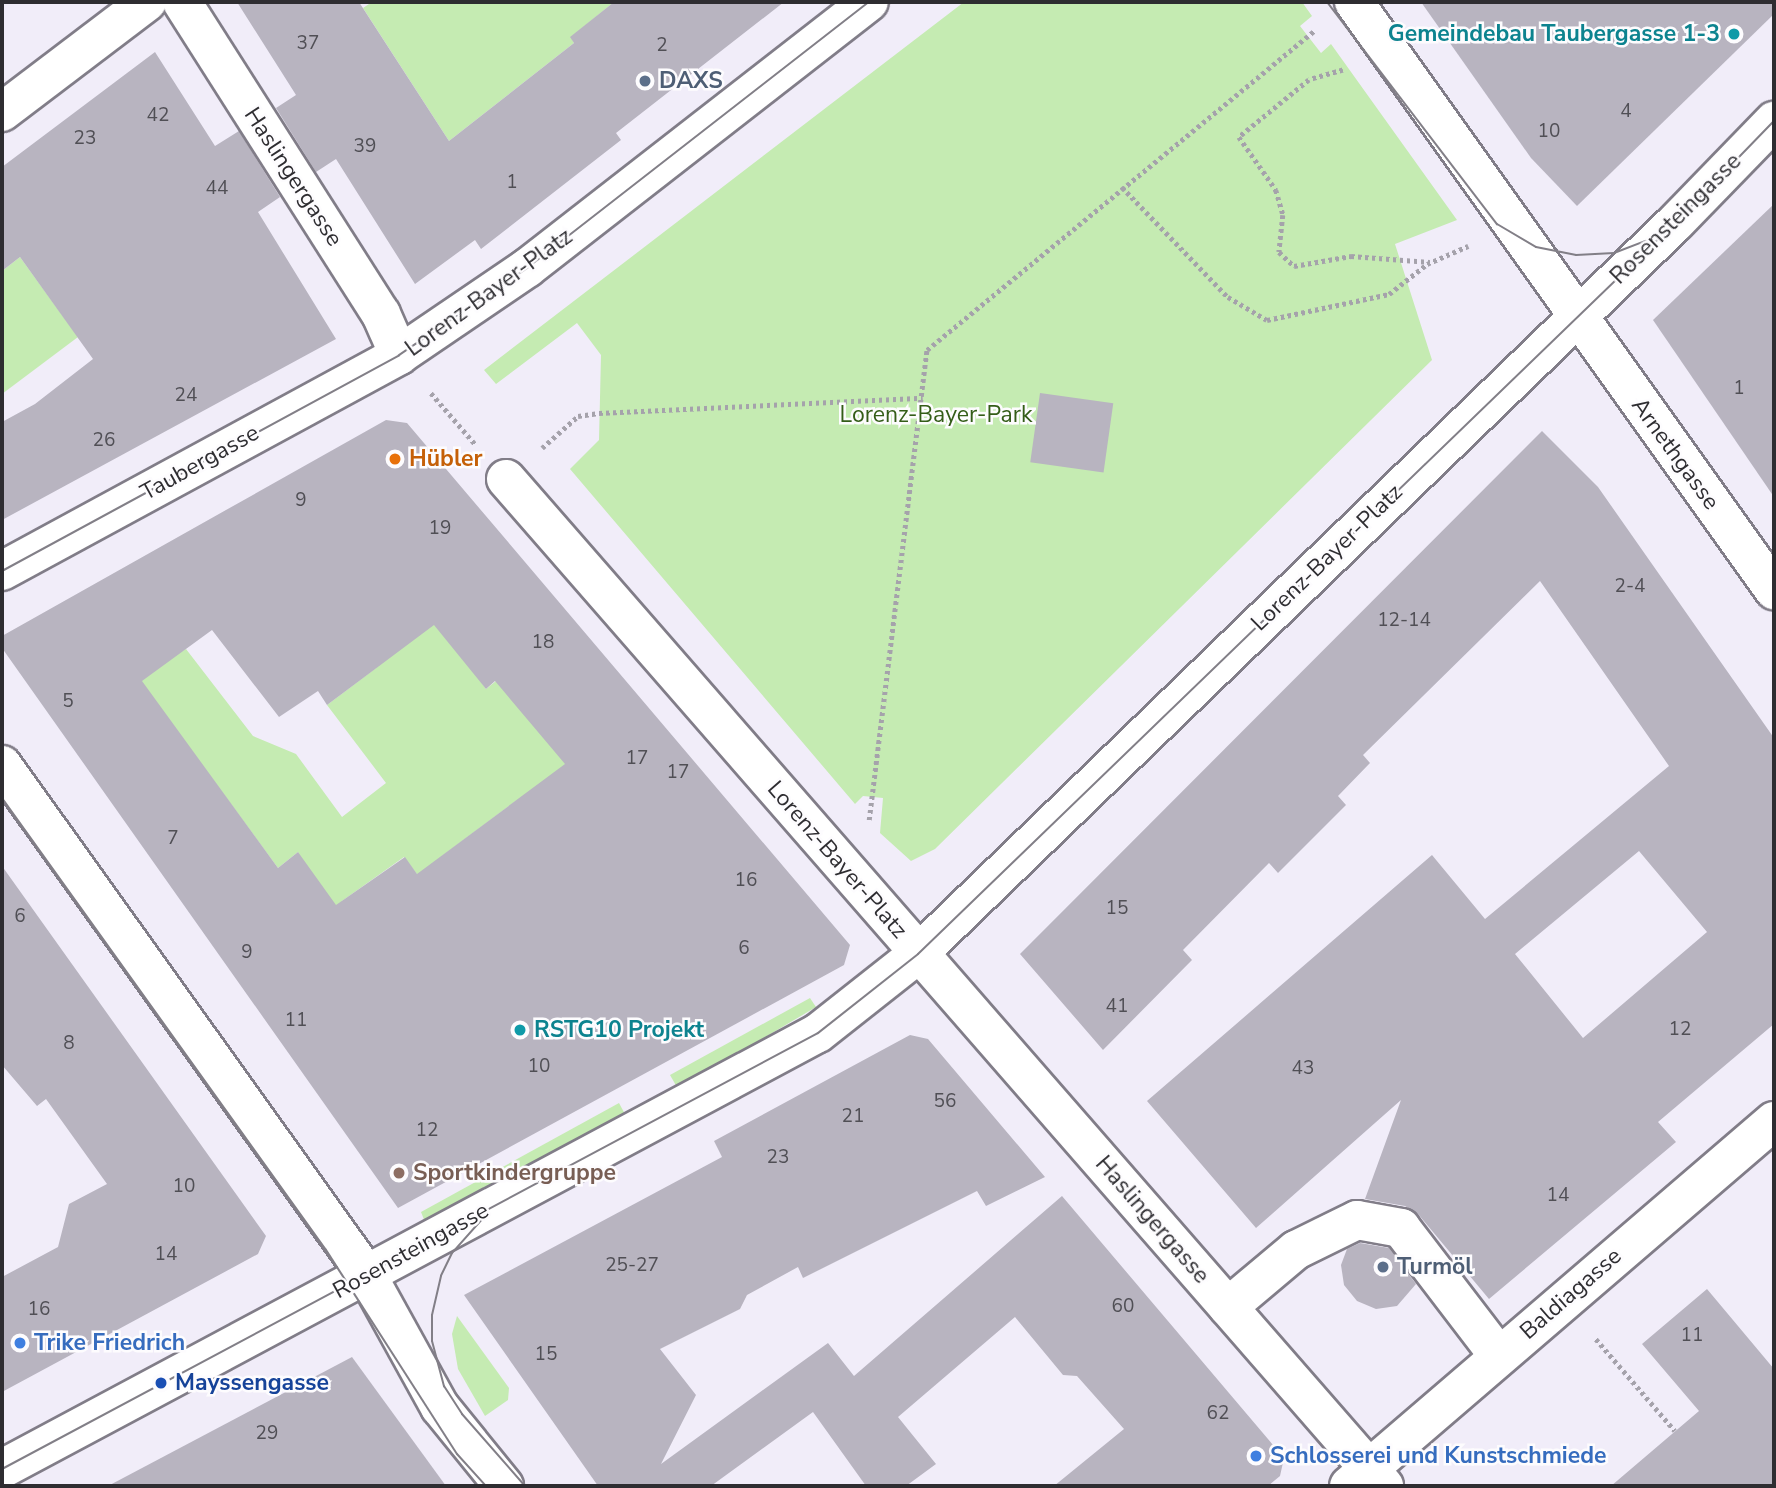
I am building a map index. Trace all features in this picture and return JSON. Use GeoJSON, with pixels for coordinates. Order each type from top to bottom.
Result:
{"type":"FeatureCollection","features":[{"type":"Feature","properties":{"kind":"street"},"geometry":{"type":"LineString","coordinates":[[2,112],[147,2]]}},
{"type":"Feature","properties":{"kind":"street","name":"Haslingergasse"},"geometry":{"type":"LineString","coordinates":[[182,2],[381,314],[399,355]]}},
{"type":"Feature","properties":{"kind":"street","name":"Lorenz-Bayer-Platz"},"geometry":{"type":"LineString","coordinates":[[399,355],[527,268],[869,2]]}},
{"type":"Feature","properties":{"kind":"street"},"geometry":{"type":"LineString","coordinates":[[1354,2],[1576,317]]}},
{"type":"Feature","properties":{"kind":"street","name":"Rosensteingasse"},"geometry":{"type":"LineString","coordinates":[[1576,317],[1774,121]]}},
{"type":"Feature","properties":{"kind":"street","name":"Lorenz-Bayer-Platz"},"geometry":{"type":"LineString","coordinates":[[506,479],[918,954],[1576,317]]}},
{"type":"Feature","properties":{"kind":"street","name":"Arnethgasse"},"geometry":{"type":"LineString","coordinates":[[1576,317],[1774,590]]}},
{"type":"Feature","properties":{"kind":"street","name":"Taubergasse"},"geometry":{"type":"LineString","coordinates":[[2,571],[399,355]]}},
{"type":"Feature","properties":{"kind":"street"},"geometry":{"type":"LineString","coordinates":[[2,765],[367,1275],[440,1406],[504,1486]]}},
{"type":"Feature","properties":{"kind":"street","name":"Haslingergasse"},"geometry":{"type":"LineString","coordinates":[[918,954],[1228,1307],[1367,1481]]}},
{"type":"Feature","properties":{"kind":"street","name":"Rosensteingasse"},"geometry":{"type":"LineString","coordinates":[[2,1469],[818,1033],[918,954]]}},
{"type":"Feature","properties":{"kind":"street","name":"Baldiagasse"},"geometry":{"type":"LineString","coordinates":[[1367,1481],[1499,1356],[1774,1121]]}},
{"type":"Feature","properties":{"kind":"street"},"geometry":{"type":"LineString","coordinates":[[1228,1307],[1296,1250],[1357,1220],[1401,1228],[1499,1356]]}},
{"type":"Feature","properties":{"kind":"path"},"geometry":{"type":"LineString","coordinates":[[868,829],[927,350],[1323,22]]}},
{"type":"Feature","properties":{"kind":"path"},"geometry":{"type":"LineString","coordinates":[[1382,42],[1349,69],[1309,80],[1239,137],[1276,190],[1283,215],[1279,252],[1294,266],[1351,256],[1431,262]]}},
{"type":"Feature","properties":{"kind":"path"},"geometry":{"type":"LineString","coordinates":[[1122,187],[1228,297],[1267,320],[1389,294],[1431,262],[1477,242]]}},
{"type":"Feature","properties":{"kind":"path","name":"Lorenz-Bayer-Platz"},"geometry":{"type":"LineString","coordinates":[[399,355],[506,479]]}},
{"type":"Feature","properties":{"kind":"path"},"geometry":{"type":"LineString","coordinates":[[506,479],[578,416],[923,398]]}},
{"type":"Feature","properties":{"kind":"path"},"geometry":{"type":"LineString","coordinates":[[1563,1300],[1675,1431]]}},
{"type":"Feature","properties":{"kind":"green space"},"geometry":{"type":"Polygon","coordinates":[[[372,2],[614,2],[571,37],[574,43],[449,141],[363,8],[372,2]]]}},
{"type":"Feature","properties":{"kind":"green space","name":"Lorenz-Bayer-Park"},"geometry":{"type":"Polygon","coordinates":[[[964,2],[1302,2],[1312,16],[1300,26],[1321,53],[1331,44],[1457,220],[1395,244],[1432,360],[935,849],[911,861],[880,833],[883,798],[863,796],[855,804],[570,469],[599,440],[601,355],[577,323],[496,384],[484,370],[964,2]]]}},
{"type":"Feature","properties":{"kind":"green space"},"geometry":{"type":"Polygon","coordinates":[[[20,257],[78,337],[2,394],[2,271],[20,257]]]}},
{"type":"Feature","properties":{"kind":"green space"},"geometry":{"type":"Polygon","coordinates":[[[403,572],[486,689],[496,681],[640,852],[582,885],[517,800],[442,856],[422,881],[404,857],[342,901],[332,945],[298,852],[278,868],[136,675],[186,649],[253,736],[296,754],[342,817],[386,783],[327,705],[376,668],[403,572]]]}},
{"type":"Feature","properties":{"kind":"green space"},"geometry":{"type":"Polygon","coordinates":[[[810,998],[816,1007],[678,1089],[670,1075],[810,998]]]}},
{"type":"Feature","properties":{"kind":"green space"},"geometry":{"type":"Polygon","coordinates":[[[619,1103],[626,1116],[425,1222],[421,1212],[619,1103]]]}},
{"type":"Feature","properties":{"kind":"green space"},"geometry":{"type":"Polygon","coordinates":[[[457,1316],[509,1388],[508,1400],[485,1416],[458,1369],[452,1334],[457,1316]]]}},
{"type":"Feature","properties":{"kind":"building"},"geometry":{"type":"Polygon","coordinates":[[[237,2],[359,2],[449,141],[574,43],[570,37],[614,2],[784,2],[616,133],[621,140],[481,249],[475,240],[415,284],[336,159],[316,172],[276,108],[296,95],[237,2]]]}},
{"type":"Feature","properties":{"kind":"building"},"geometry":{"type":"Polygon","coordinates":[[[1421,2],[1774,2],[1774,14],[1577,206],[1531,158],[1421,2]]]}},
{"type":"Feature","properties":{"kind":"building"},"geometry":{"type":"Polygon","coordinates":[[[155,52],[215,146],[239,131],[280,197],[258,212],[336,339],[2,520],[2,422],[35,404],[93,359],[20,257],[2,271],[2,167],[155,52]]]}},
{"type":"Feature","properties":{"kind":"building"},"geometry":{"type":"Polygon","coordinates":[[[1774,204],[1774,497],[1653,320],[1774,204]]]}},
{"type":"Feature","properties":{"kind":"building"},"geometry":{"type":"Polygon","coordinates":[[[1040,393],[1113,403],[1104,473],[1030,462],[1040,393]]]}},
{"type":"Feature","properties":{"kind":"building"},"geometry":{"type":"Polygon","coordinates":[[[386,420],[407,423],[850,945],[844,965],[398,1208],[2,648],[2,636],[386,420]],[[434,625],[327,705],[318,691],[279,717],[212,630],[142,681],[278,868],[298,852],[336,905],[405,857],[417,874],[565,764],[495,681],[486,689],[434,625]]]}},
{"type":"Feature","properties":{"kind":"building"},"geometry":{"type":"Polygon","coordinates":[[[1542,431],[1598,487],[1774,738],[1774,1024],[1658,1122],[1676,1142],[1489,1299],[1418,1214],[1405,1206],[1365,1199],[1401,1100],[1256,1228],[1147,1101],[1432,855],[1485,919],[1669,766],[1540,581],[1363,755],[1370,763],[1338,796],[1346,805],[1278,873],[1269,863],[1183,950],[1192,960],[1103,1050],[1020,954],[1542,431]],[[1639,851],[1515,954],[1583,1038],[1707,932],[1639,851]]]}},
{"type":"Feature","properties":{"kind":"building"},"geometry":{"type":"Polygon","coordinates":[[[2,866],[266,1236],[258,1254],[2,1392],[2,1277],[58,1247],[69,1204],[107,1184],[46,1099],[37,1106],[2,1065],[2,866]]]}},
{"type":"Feature","properties":{"kind":"building"},"geometry":{"type":"Polygon","coordinates":[[[910,1035],[928,1039],[1045,1177],[986,1206],[977,1191],[803,1278],[798,1267],[747,1295],[740,1309],[660,1349],[696,1395],[661,1464],[828,1343],[854,1376],[1062,1196],[1284,1458],[1280,1476],[1268,1486],[1054,1486],[1124,1429],[1077,1376],[1063,1375],[1015,1317],[898,1417],[936,1464],[906,1486],[866,1486],[813,1412],[711,1486],[598,1486],[464,1295],[722,1157],[714,1141],[910,1035]]]}},
{"type":"Feature","properties":{"kind":"building"},"geometry":{"type":"Polygon","coordinates":[[[1360,1243],[1389,1248],[1416,1284],[1397,1306],[1376,1309],[1357,1301],[1344,1285],[1341,1265],[1347,1249],[1360,1243]]]}},
{"type":"Feature","properties":{"kind":"building"},"geometry":{"type":"Polygon","coordinates":[[[1707,1289],[1774,1369],[1774,1486],[1611,1486],[1699,1411],[1642,1344],[1707,1289]]]}},
{"type":"Feature","properties":{"kind":"building"},"geometry":{"type":"Polygon","coordinates":[[[352,1357],[446,1486],[108,1486],[352,1357]]]}},
{"type":"Feature","properties":{"kind":"tram line"},"geometry":{"type":"LineString","coordinates":[[2,571],[399,355],[527,268],[869,2]]}},
{"type":"Feature","properties":{"kind":"tram line"},"geometry":{"type":"LineString","coordinates":[[1327,2],[1497,224],[1536,247],[1576,255],[1614,253],[1651,239]]}},
{"type":"Feature","properties":{"kind":"tram line"},"geometry":{"type":"LineString","coordinates":[[2,1469],[818,1033],[918,954],[1676,222],[1774,121]]}},
{"type":"Feature","properties":{"kind":"tram line"},"geometry":{"type":"LineString","coordinates":[[2,798],[326,1250],[457,1454],[486,1486]]}},
{"type":"Feature","properties":{"kind":"tram line"},"geometry":{"type":"LineString","coordinates":[[484,1217],[452,1253],[441,1276],[432,1315],[432,1341],[444,1386],[462,1414],[525,1486]]}},
{"type":"Feature","properties":{"kind":"place","name":"Gemeindebau Taubergasse 1-3"},"geometry":{"type":"Point","coordinates":[1734,34]}},
{"type":"Feature","properties":{"kind":"place","name":"DAXS"},"geometry":{"type":"Point","coordinates":[645,81]}},
{"type":"Feature","properties":{"kind":"place","name":"Hübler"},"geometry":{"type":"Point","coordinates":[395,459]}},
{"type":"Feature","properties":{"kind":"place","name":"RSTG10 Projekt"},"geometry":{"type":"Point","coordinates":[520,1030]}},
{"type":"Feature","properties":{"kind":"place","name":"Sportkindergruppe"},"geometry":{"type":"Point","coordinates":[399,1173]}},
{"type":"Feature","properties":{"kind":"place","name":"Turmöl"},"geometry":{"type":"Point","coordinates":[1383,1267]}},
{"type":"Feature","properties":{"kind":"place","name":"Trike Friedrich"},"geometry":{"type":"Point","coordinates":[20,1343]}},
{"type":"Feature","properties":{"kind":"place","name":"Mayssengasse"},"geometry":{"type":"Point","coordinates":[161,1383]}},
{"type":"Feature","properties":{"kind":"place","name":"Schlosserei und Kunstschmiede"},"geometry":{"type":"Point","coordinates":[1256,1456]}}]}
